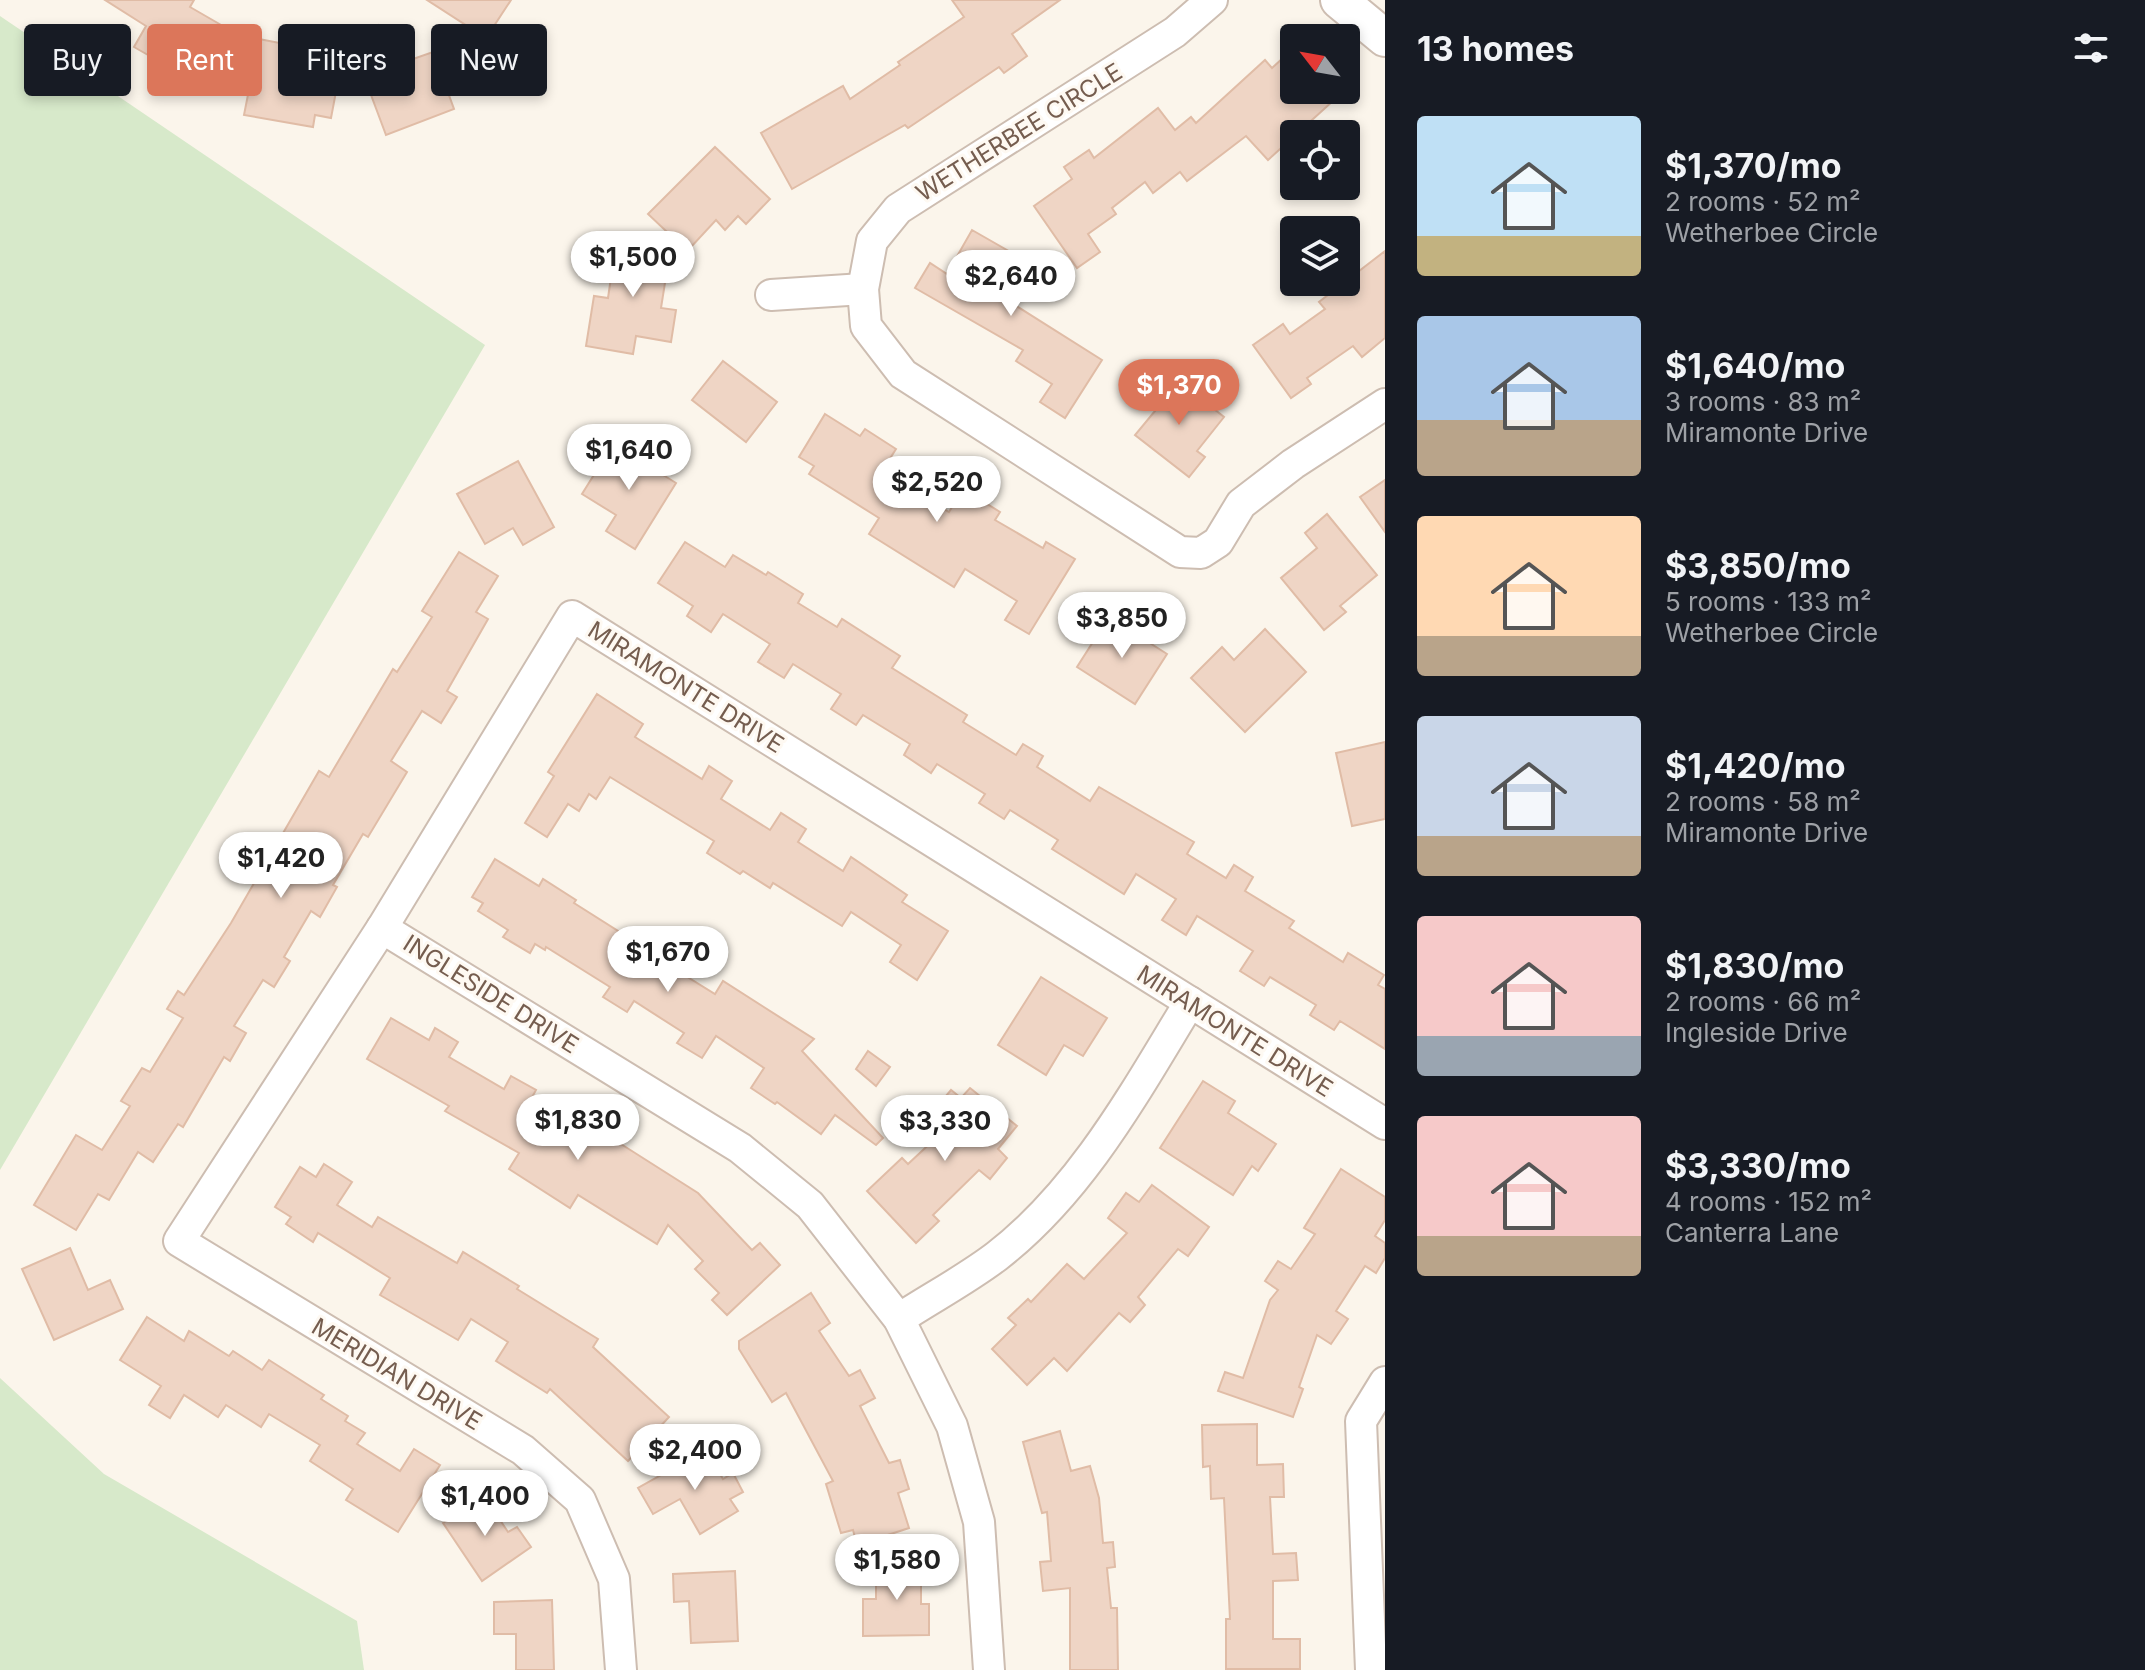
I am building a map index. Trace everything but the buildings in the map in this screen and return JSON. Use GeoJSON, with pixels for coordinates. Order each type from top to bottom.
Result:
{"type":"FeatureCollection","features":[{"type":"Feature","properties":{"kind":"street","name":"WETHERBEE CIRCLE"},"geometry":{"type":"LineString","coordinates":[[1212,0],[1175,32],[898,209],[872,241],[863,289],[866,326],[903,374],[1180,552],[1201,553],[1218,542],[1241,504],[1293,464],[1385,404]]}},
{"type":"Feature","properties":{"kind":"street"},"geometry":{"type":"LineString","coordinates":[[1339,0],[1385,38]]}},
{"type":"Feature","properties":{"kind":"street"},"geometry":{"type":"LineString","coordinates":[[771,295],[863,289]]}},
{"type":"Feature","properties":{"kind":"street","name":"MIRAMONTE DRIVE"},"geometry":{"type":"LineString","coordinates":[[179,1241],[382,928],[572,616],[1385,1124]]}},
{"type":"Feature","properties":{"kind":"street","name":"INGLESIDE DRIVE"},"geometry":{"type":"LineString","coordinates":[[382,928],[740,1148],[810,1205],[899,1319],[952,1426],[979,1522],[989,1670]]}},
{"type":"Feature","properties":{"kind":"street"},"geometry":{"type":"LineString","coordinates":[[899,1319],[998,1255],[1071,1184],[1132,1097],[1190,1002]]}},
{"type":"Feature","properties":{"kind":"street","name":"MERIDIAN DRIVE"},"geometry":{"type":"LineString","coordinates":[[179,1241],[523,1450],[580,1500],[614,1579],[621,1670]]}},
{"type":"Feature","properties":{"kind":"street"},"geometry":{"type":"LineString","coordinates":[[1371,1670],[1361,1421],[1385,1382]]}},
{"type":"Feature","properties":{"kind":"green space"},"geometry":{"type":"Polygon","coordinates":[[[0,16],[24,32],[24,96],[118,96],[485,345],[0,1170],[0,16]]]}},
{"type":"Feature","properties":{"kind":"green space"},"geometry":{"type":"Polygon","coordinates":[[[0,1378],[104,1474],[357,1621],[364,1670],[0,1670],[0,1378]]]}}]}
